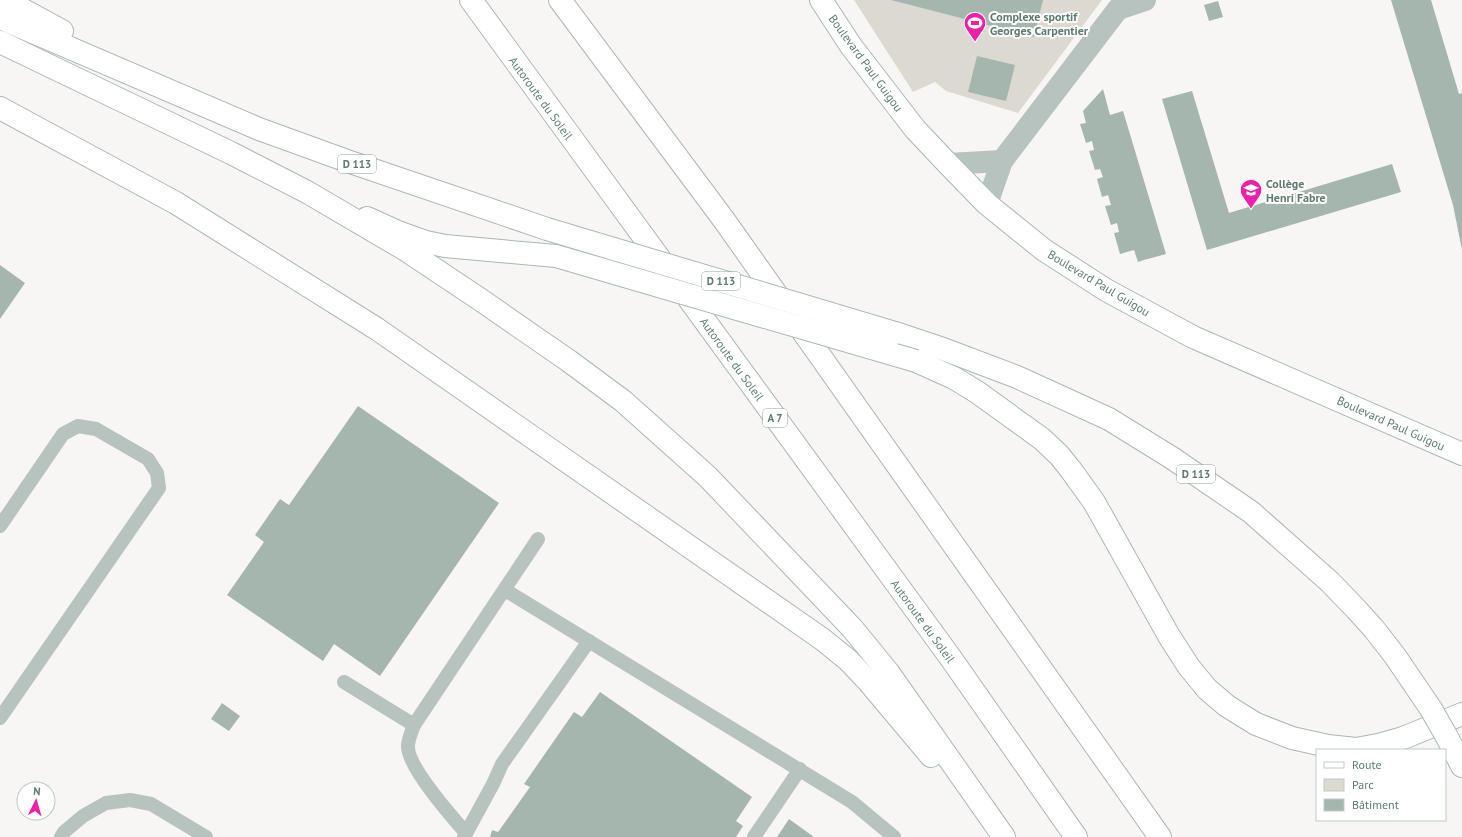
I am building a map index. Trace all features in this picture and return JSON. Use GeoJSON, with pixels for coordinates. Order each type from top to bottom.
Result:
{"type":"FeatureCollection","features":[{"type":"Feature","properties":{"kind":"main road"},"geometry":{"type":"LineString","coordinates":[[5,0],[170,91]]}},
{"type":"Feature","properties":{"kind":"main road","name":"Autoroute du Soleil"},"geometry":{"type":"LineString","coordinates":[[471,0],[950,657],[1076,837]]}},
{"type":"Feature","properties":{"kind":"main road"},"geometry":{"type":"LineString","coordinates":[[560,0],[724,220],[1160,837]]}},
{"type":"Feature","properties":{"kind":"main road","name":"Boulevard Paul Guigou"},"geometry":{"type":"LineString","coordinates":[[821,0],[851,46],[915,129],[987,204],[1044,250],[1106,290],[1193,337],[1462,454]]}},
{"type":"Feature","properties":{"kind":"main road","name":"D 113"},"geometry":{"type":"LineString","coordinates":[[0,18],[259,129],[350,162],[547,229],[895,332],[943,348],[1017,377],[1109,419],[1172,458],[1251,512],[1330,582],[1365,619],[1395,656],[1431,709],[1462,766]]}},
{"type":"Feature","properties":{"kind":"main road"},"geometry":{"type":"LineString","coordinates":[[0,42],[189,133],[307,192],[398,232],[426,242],[445,246],[556,256],[916,361],[954,378],[978,392],[1042,439],[1059,455],[1094,502],[1169,636],[1189,667],[1207,689],[1227,706],[1256,724],[1292,738],[1328,746],[1356,748],[1378,745],[1403,738],[1462,714]]}},
{"type":"Feature","properties":{"kind":"main road"},"geometry":{"type":"LineString","coordinates":[[0,108],[176,203],[377,329],[822,639],[848,660],[868,681],[998,837]]}},
{"type":"Feature","properties":{"kind":"main road"},"geometry":{"type":"LineString","coordinates":[[307,192],[406,250],[569,361],[622,401],[708,477],[852,628],[888,672],[1004,837]]}},
{"type":"Feature","properties":{"kind":"street"},"geometry":{"type":"LineString","coordinates":[[987,204],[1002,161],[1118,9],[1145,0]]}},
{"type":"Feature","properties":{"kind":"street"},"geometry":{"type":"LineString","coordinates":[[948,164],[1002,161]]}},
{"type":"Feature","properties":{"kind":"lane"},"geometry":{"type":"LineString","coordinates":[[0,526],[62,434],[78,426],[96,429],[148,459],[157,473],[158,488],[0,718]]}},
{"type":"Feature","properties":{"kind":"lane"},"geometry":{"type":"LineString","coordinates":[[538,539],[414,725],[408,746],[412,762],[444,809],[465,835],[493,784],[502,764],[589,641]]}},
{"type":"Feature","properties":{"kind":"lane"},"geometry":{"type":"LineString","coordinates":[[505,590],[852,802],[894,837]]}},
{"type":"Feature","properties":{"kind":"lane"},"geometry":{"type":"LineString","coordinates":[[344,682],[414,725]]}},
{"type":"Feature","properties":{"kind":"lane"},"geometry":{"type":"LineString","coordinates":[[754,837],[800,769]]}},
{"type":"Feature","properties":{"kind":"lane"},"geometry":{"type":"LineString","coordinates":[[61,837],[64,832],[83,816],[106,803],[130,800],[151,804],[206,837]]}},
{"type":"Feature","properties":{"kind":"green space","name":"Complexe sportif Georges Carpentier"},"geometry":{"type":"Polygon","coordinates":[[[854,0],[1102,0],[1018,113],[946,91],[935,82],[913,92],[854,0]]]}},
{"type":"Feature","properties":{"kind":"building"},"geometry":{"type":"Polygon","coordinates":[[[891,0],[1043,0],[1034,37],[891,0]]]}},
{"type":"Feature","properties":{"kind":"building"},"geometry":{"type":"Polygon","coordinates":[[[1391,0],[1431,0],[1459,94],[1462,93],[1462,250],[1453,205],[1391,0]]]}},
{"type":"Feature","properties":{"kind":"building"},"geometry":{"type":"Polygon","coordinates":[[[1218,1],[1223,17],[1209,21],[1204,5],[1218,1]]]}},
{"type":"Feature","properties":{"kind":"building"},"geometry":{"type":"Polygon","coordinates":[[[977,56],[1015,65],[1006,101],[968,92],[977,56]]]}},
{"type":"Feature","properties":{"kind":"building"},"geometry":{"type":"Polygon","coordinates":[[[1103,89],[1110,115],[1123,111],[1166,254],[1138,262],[1134,250],[1120,254],[1114,233],[1119,232],[1117,223],[1111,225],[1105,206],[1111,205],[1108,195],[1102,197],[1097,179],[1103,177],[1100,169],[1095,170],[1089,151],[1094,150],[1092,141],[1086,143],[1080,124],[1086,123],[1083,111],[1103,89]]]}},
{"type":"Feature","properties":{"kind":"building"},"geometry":{"type":"Polygon","coordinates":[[[1192,91],[1229,213],[1392,164],[1401,192],[1207,250],[1162,99],[1192,91]]]}},
{"type":"Feature","properties":{"kind":"building"},"geometry":{"type":"Polygon","coordinates":[[[0,265],[25,283],[0,319],[0,265]]]}},
{"type":"Feature","properties":{"kind":"building"},"geometry":{"type":"Polygon","coordinates":[[[358,406],[499,503],[380,676],[334,644],[323,661],[227,595],[264,542],[255,535],[280,499],[289,505],[358,406]]]}},
{"type":"Feature","properties":{"kind":"building"},"geometry":{"type":"Polygon","coordinates":[[[600,692],[752,797],[736,821],[743,826],[736,837],[490,837],[492,830],[498,832],[530,787],[524,784],[574,712],[582,717],[600,692]]]}},
{"type":"Feature","properties":{"kind":"building"},"geometry":{"type":"Polygon","coordinates":[[[222,703],[240,716],[229,731],[211,719],[222,703]]]}},
{"type":"Feature","properties":{"kind":"building"},"geometry":{"type":"Polygon","coordinates":[[[789,819],[814,837],[777,837],[789,819]]]}},
{"type":"Feature","properties":{"kind":"place","name":"Complexe sportif Georges Carpentier"},"geometry":{"type":"Point","coordinates":[975,42]}},
{"type":"Feature","properties":{"kind":"place","name":"Collège Henri Fabre"},"geometry":{"type":"Point","coordinates":[1251,210]}}]}
